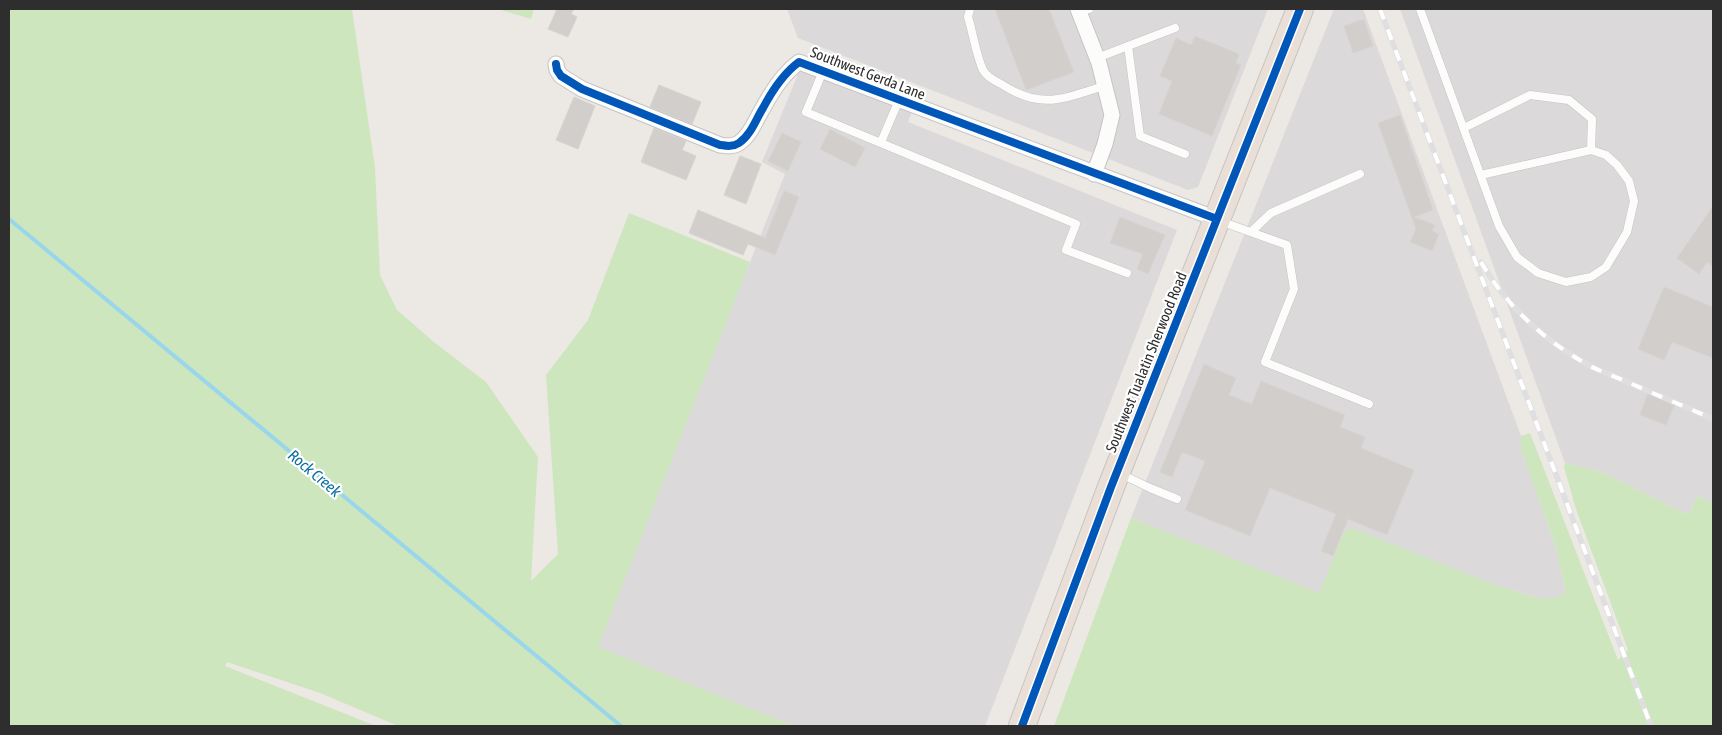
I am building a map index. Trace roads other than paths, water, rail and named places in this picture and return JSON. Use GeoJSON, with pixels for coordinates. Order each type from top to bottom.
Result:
{"type":"FeatureCollection","features":[{"type":"Feature","properties":{"kind":"highway","name":"Southwest Tualatin Sherwood Road"},"geometry":{"type":"LineString","coordinates":[[1022,726],[1117,472],[1300,9]]}},
{"type":"Feature","properties":{"kind":"street"},"geometry":{"type":"LineString","coordinates":[[1082,10],[1112,115],[1105,144],[1094,174]]}},
{"type":"Feature","properties":{"kind":"street","name":"Southwest Gerda Lane"},"geometry":{"type":"LineString","coordinates":[[556,64],[561,76],[593,95],[711,142],[729,146],[737,145],[744,139],[788,70],[799,62],[1217,219]]}},
{"type":"Feature","properties":{"kind":"lane"},"geometry":{"type":"LineString","coordinates":[[970,9],[968,17],[984,71],[1005,87],[1034,100],[1050,101],[1061,100],[1104,86]]}},
{"type":"Feature","properties":{"kind":"lane"},"geometry":{"type":"LineString","coordinates":[[1420,9],[1499,226],[1517,257],[1538,273],[1566,282],[1591,277],[1606,267],[1627,232],[1634,201],[1629,181],[1617,165],[1606,155],[1591,150],[1482,175]]}},
{"type":"Feature","properties":{"kind":"lane"},"geometry":{"type":"LineString","coordinates":[[1097,58],[1175,28]]}},
{"type":"Feature","properties":{"kind":"lane"},"geometry":{"type":"LineString","coordinates":[[1128,46],[1140,136],[1185,154]]}},
{"type":"Feature","properties":{"kind":"lane"},"geometry":{"type":"LineString","coordinates":[[823,71],[806,112],[1076,224],[1066,250],[1126,273]]}},
{"type":"Feature","properties":{"kind":"lane"},"geometry":{"type":"LineString","coordinates":[[1464,128],[1530,95],[1569,100],[1592,118],[1591,150]]}},
{"type":"Feature","properties":{"kind":"lane"},"geometry":{"type":"LineString","coordinates":[[881,142],[899,100]]}},
{"type":"Feature","properties":{"kind":"lane"},"geometry":{"type":"LineString","coordinates":[[1251,232],[1271,213],[1360,174]]}},
{"type":"Feature","properties":{"kind":"lane"},"geometry":{"type":"LineString","coordinates":[[1217,219],[1286,245],[1294,289],[1265,362],[1369,404]]}},
{"type":"Feature","properties":{"kind":"lane"},"geometry":{"type":"LineString","coordinates":[[1117,472],[1177,499]]}},
{"type":"Feature","properties":{"kind":"waterway","name":"Rock Creek"},"geometry":{"type":"LineString","coordinates":[[9,219],[621,726]]}},
{"type":"Feature","properties":{"kind":"railway"},"geometry":{"type":"LineString","coordinates":[[1380,9],[1651,726]]}},
{"type":"Feature","properties":{"kind":"railway"},"geometry":{"type":"LineString","coordinates":[[1481,262],[1515,308],[1528,322],[1558,346],[1595,369],[1713,419]]}}]}
